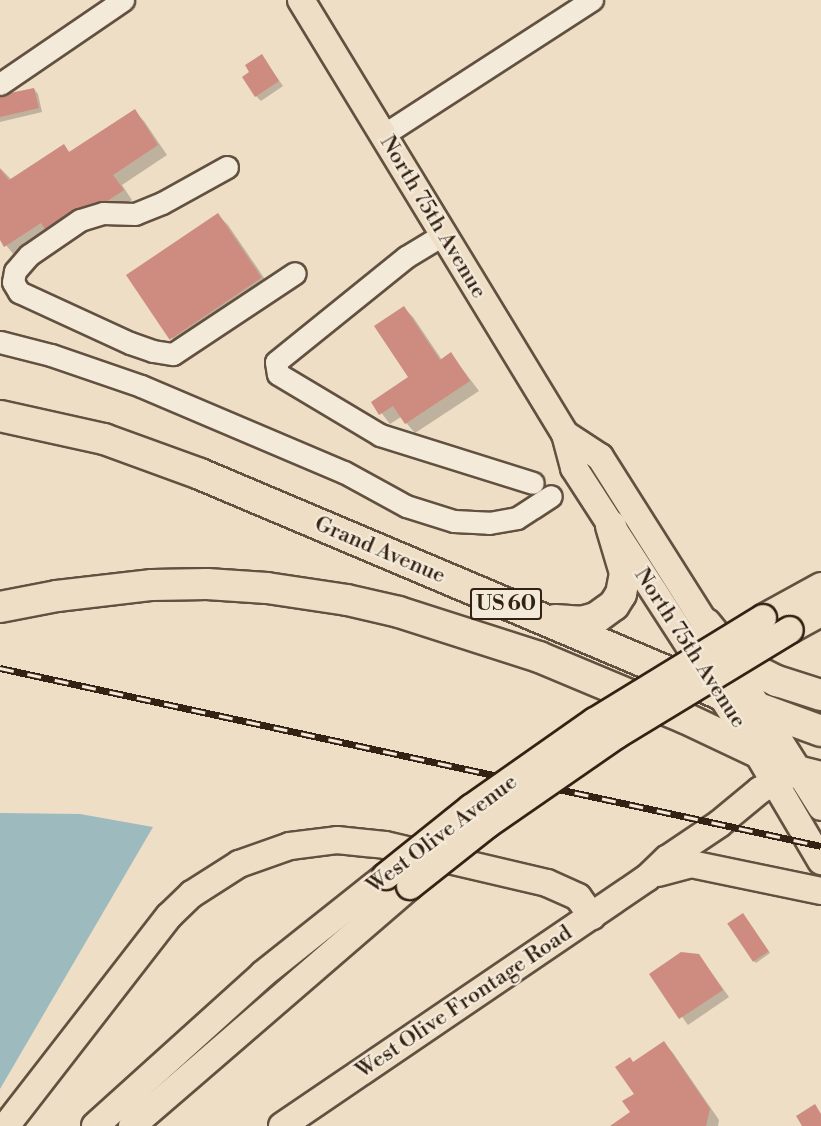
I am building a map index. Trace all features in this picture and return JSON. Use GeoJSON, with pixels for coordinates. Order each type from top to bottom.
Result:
{"type":"FeatureCollection","features":[{"type":"Feature","properties":{"kind":"highway","name":"Grand Avenue"},"geometry":{"type":"LineString","coordinates":[[0,417],[104,439],[200,474],[720,694],[804,773]]}},
{"type":"Feature","properties":{"kind":"highway"},"geometry":{"type":"LineString","coordinates":[[532,615],[581,622],[596,618],[614,605],[621,594],[625,573],[611,526]]}},
{"type":"Feature","properties":{"kind":"highway","name":"US 60"},"geometry":{"type":"LineString","coordinates":[[0,607],[57,596],[152,585],[207,584],[267,588],[347,600],[399,612],[539,657],[685,718],[759,733]]}},
{"type":"Feature","properties":{"kind":"highway"},"geometry":{"type":"LineString","coordinates":[[706,624],[728,651],[745,664],[777,681],[821,695]]}},
{"type":"Feature","properties":{"kind":"highway","name":"Grand Avenue"},"geometry":{"type":"LineString","coordinates":[[759,733],[821,731]]}},
{"type":"Feature","properties":{"kind":"highway"},"geometry":{"type":"LineString","coordinates":[[759,733],[821,742]]}},
{"type":"Feature","properties":{"kind":"main road","name":"North 75th Avenue"},"geometry":{"type":"LineString","coordinates":[[302,0],[565,434],[574,468],[720,694]]}},
{"type":"Feature","properties":{"kind":"main road","name":"North 75th Avenue"},"geometry":{"type":"LineString","coordinates":[[565,434],[600,457],[706,624],[759,733]]}},
{"type":"Feature","properties":{"kind":"main road","name":"West Olive Avenue"},"geometry":{"type":"LineString","coordinates":[[95,1126],[263,974],[471,808],[595,721],[821,586]]}},
{"type":"Feature","properties":{"kind":"main road","name":"West Olive Avenue"},"geometry":{"type":"LineString","coordinates":[[132,1126],[410,886],[487,825],[617,735],[821,613]]}},
{"type":"Feature","properties":{"kind":"main road"},"geometry":{"type":"LineString","coordinates":[[804,773],[821,807]]}},
{"type":"Feature","properties":{"kind":"main road"},"geometry":{"type":"LineString","coordinates":[[804,773],[791,815],[821,861]]}},
{"type":"Feature","properties":{"kind":"main road"},"geometry":{"type":"LineString","coordinates":[[647,878],[667,859],[719,824],[804,773]]}},
{"type":"Feature","properties":{"kind":"main road"},"geometry":{"type":"LineString","coordinates":[[6,1126],[169,916],[192,894],[239,864],[290,846],[337,840],[385,845],[547,883],[578,897],[592,916]]}},
{"type":"Feature","properties":{"kind":"main road"},"geometry":{"type":"LineString","coordinates":[[647,878],[691,864],[821,891]]}},
{"type":"Feature","properties":{"kind":"main road","name":"West Olive Frontage Road"},"geometry":{"type":"LineString","coordinates":[[282,1126],[647,878]]}},
{"type":"Feature","properties":{"kind":"street"},"geometry":{"type":"LineString","coordinates":[[0,84],[123,0]]}},
{"type":"Feature","properties":{"kind":"street"},"geometry":{"type":"LineString","coordinates":[[383,135],[592,0]]}},
{"type":"Feature","properties":{"kind":"street"},"geometry":{"type":"LineString","coordinates":[[227,167],[162,203],[135,214],[103,213],[80,220],[29,255],[15,271],[14,282],[19,292],[130,343],[153,351],[173,354],[295,273]]}},
{"type":"Feature","properties":{"kind":"street"},"geometry":{"type":"LineString","coordinates":[[444,234],[406,257],[276,362],[278,374],[380,435],[533,483]]}},
{"type":"Feature","properties":{"kind":"street"},"geometry":{"type":"LineString","coordinates":[[0,342],[51,355],[141,386],[344,472],[406,506],[454,521],[489,523],[517,518],[551,496]]}},
{"type":"Feature","properties":{"kind":"water"},"geometry":{"type":"Polygon","coordinates":[[[0,813],[80,814],[153,827],[0,1089],[0,813]]]}},
{"type":"Feature","properties":{"kind":"building"},"geometry":{"type":"Polygon","coordinates":[[[262,54],[279,81],[255,97],[242,77],[249,72],[245,65],[262,54]]]}},
{"type":"Feature","properties":{"kind":"building"},"geometry":{"type":"Polygon","coordinates":[[[34,88],[39,108],[0,117],[0,95],[34,88]]]}},
{"type":"Feature","properties":{"kind":"building"},"geometry":{"type":"Polygon","coordinates":[[[135,109],[158,145],[113,175],[124,190],[51,238],[41,223],[4,247],[0,240],[0,169],[9,180],[64,144],[69,152],[135,109]]]}},
{"type":"Feature","properties":{"kind":"building"},"geometry":{"type":"Polygon","coordinates":[[[218,213],[262,278],[170,340],[126,275],[218,213]]]}},
{"type":"Feature","properties":{"kind":"building"},"geometry":{"type":"Polygon","coordinates":[[[404,306],[440,360],[451,352],[470,381],[405,424],[393,406],[379,415],[371,402],[408,377],[374,326],[404,306]]]}},
{"type":"Feature","properties":{"kind":"building"},"geometry":{"type":"Polygon","coordinates":[[[743,913],[769,951],[753,962],[727,924],[743,913]]]}},
{"type":"Feature","properties":{"kind":"building"},"geometry":{"type":"Polygon","coordinates":[[[681,952],[699,954],[723,990],[679,1019],[649,974],[681,952]]]}},
{"type":"Feature","properties":{"kind":"building"},"geometry":{"type":"Polygon","coordinates":[[[664,1041],[710,1109],[706,1126],[610,1126],[630,1112],[622,1101],[634,1094],[615,1067],[630,1057],[633,1062],[664,1041]]]}},
{"type":"Feature","properties":{"kind":"building"},"geometry":{"type":"Polygon","coordinates":[[[815,1104],[821,1114],[821,1126],[802,1126],[796,1116],[815,1104]]]}},
{"type":"Feature","properties":{"kind":"railway"},"geometry":{"type":"LineString","coordinates":[[0,668],[821,846]]}}]}
